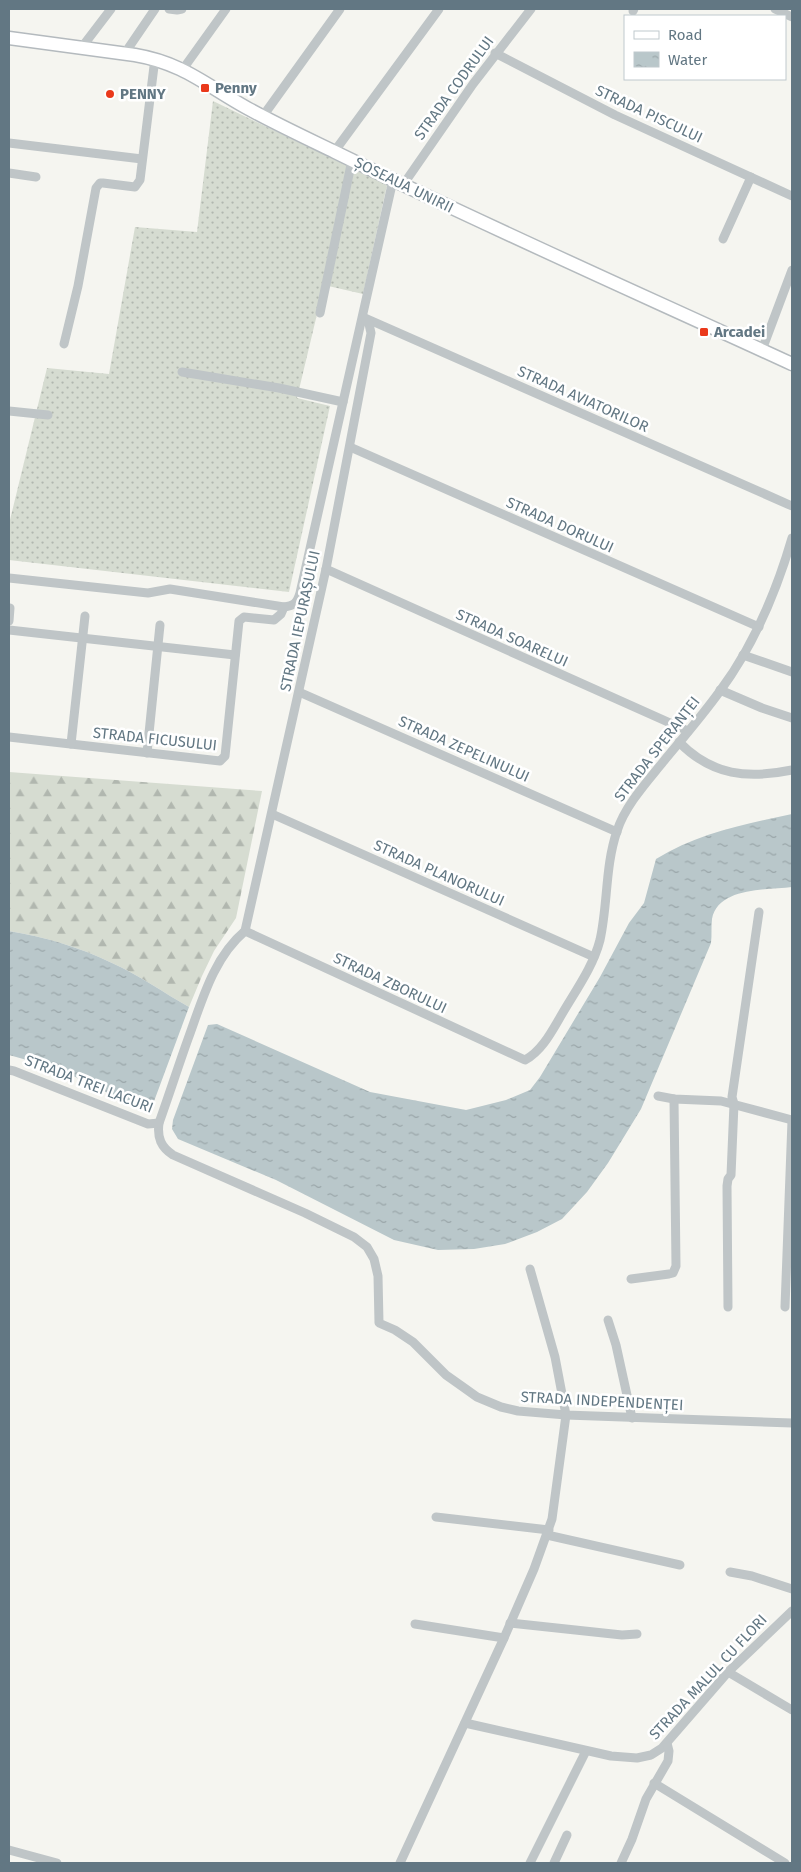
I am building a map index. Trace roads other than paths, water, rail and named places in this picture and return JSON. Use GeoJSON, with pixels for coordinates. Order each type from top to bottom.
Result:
{"type":"FeatureCollection","features":[{"type":"Feature","properties":{"kind":"main road","name":"ȘOSEAUA UNIRII"},"geometry":{"type":"LineString","coordinates":[[9,38],[155,58],[183,69],[263,116],[334,152],[792,364]]}},
{"type":"Feature","properties":{"kind":"street"},"geometry":{"type":"LineString","coordinates":[[82,47],[111,9]]}},
{"type":"Feature","properties":{"kind":"street"},"geometry":{"type":"LineString","coordinates":[[125,53],[155,9]]}},
{"type":"Feature","properties":{"kind":"street"},"geometry":{"type":"LineString","coordinates":[[168,9],[182,9]]}},
{"type":"Feature","properties":{"kind":"street"},"geometry":{"type":"LineString","coordinates":[[183,69],[226,9]]}},
{"type":"Feature","properties":{"kind":"street"},"geometry":{"type":"LineString","coordinates":[[263,116],[340,9]]}},
{"type":"Feature","properties":{"kind":"street"},"geometry":{"type":"LineString","coordinates":[[334,152],[440,9]]}},
{"type":"Feature","properties":{"kind":"street","name":"STRADA CODRULUI"},"geometry":{"type":"LineString","coordinates":[[398,183],[530,9]]}},
{"type":"Feature","properties":{"kind":"street"},"geometry":{"type":"LineString","coordinates":[[775,9],[792,17]]}},
{"type":"Feature","properties":{"kind":"street","name":"STRADA PISCULUI"},"geometry":{"type":"LineString","coordinates":[[495,54],[615,115],[792,196]]}},
{"type":"Feature","properties":{"kind":"street"},"geometry":{"type":"LineString","coordinates":[[64,344],[78,286],[96,188],[103,182],[135,187],[140,180],[155,58]]}},
{"type":"Feature","properties":{"kind":"street"},"geometry":{"type":"LineString","coordinates":[[9,143],[142,159]]}},
{"type":"Feature","properties":{"kind":"street"},"geometry":{"type":"LineString","coordinates":[[320,313],[352,160]]}},
{"type":"Feature","properties":{"kind":"street"},"geometry":{"type":"LineString","coordinates":[[9,173],[36,177]]}},
{"type":"Feature","properties":{"kind":"street"},"geometry":{"type":"LineString","coordinates":[[723,239],[751,177]]}},
{"type":"Feature","properties":{"kind":"street","name":"STRADA IEPURAȘULUI"},"geometry":{"type":"LineString","coordinates":[[287,607],[298,600],[300,593],[363,317],[398,183]]}},
{"type":"Feature","properties":{"kind":"street"},"geometry":{"type":"LineString","coordinates":[[762,350],[792,270]]}},
{"type":"Feature","properties":{"kind":"street","name":"STRADA IEPURAȘULUI"},"geometry":{"type":"LineString","coordinates":[[245,931],[300,692],[350,447],[371,334],[369,324],[363,317]]}},
{"type":"Feature","properties":{"kind":"street","name":"STRADA AVIATORILOR"},"geometry":{"type":"LineString","coordinates":[[363,317],[792,506]]}},
{"type":"Feature","properties":{"kind":"street"},"geometry":{"type":"LineString","coordinates":[[182,372],[343,402]]}},
{"type":"Feature","properties":{"kind":"street"},"geometry":{"type":"LineString","coordinates":[[9,411],[48,415]]}},
{"type":"Feature","properties":{"kind":"street","name":"STRADA DORULUI"},"geometry":{"type":"LineString","coordinates":[[350,447],[759,627]]}},
{"type":"Feature","properties":{"kind":"street","name":"STRADA SPERANȚEI"},"geometry":{"type":"LineString","coordinates":[[524,1060],[532,1056],[544,1043],[594,957],[603,922],[617,832],[622,818],[636,797],[720,690],[743,655],[759,627],[776,588],[791,550],[792,538]]}},
{"type":"Feature","properties":{"kind":"street","name":"STRADA SOARELUI"},"geometry":{"type":"LineString","coordinates":[[326,569],[688,731]]}},
{"type":"Feature","properties":{"kind":"street"},"geometry":{"type":"LineString","coordinates":[[9,578],[148,593],[170,590],[287,607]]}},
{"type":"Feature","properties":{"kind":"street","name":"STRADA FICUSULUI"},"geometry":{"type":"LineString","coordinates":[[9,737],[220,761],[224,758],[240,619],[244,617],[274,620],[287,607]]}},
{"type":"Feature","properties":{"kind":"street"},"geometry":{"type":"LineString","coordinates":[[9,621],[10,608]]}},
{"type":"Feature","properties":{"kind":"street"},"geometry":{"type":"LineString","coordinates":[[71,744],[85,616]]}},
{"type":"Feature","properties":{"kind":"street"},"geometry":{"type":"LineString","coordinates":[[148,754],[160,625]]}},
{"type":"Feature","properties":{"kind":"street"},"geometry":{"type":"LineString","coordinates":[[9,630],[235,655]]}},
{"type":"Feature","properties":{"kind":"street"},"geometry":{"type":"LineString","coordinates":[[743,655],[792,672]]}},
{"type":"Feature","properties":{"kind":"street"},"geometry":{"type":"LineString","coordinates":[[720,690],[762,708],[792,718]]}},
{"type":"Feature","properties":{"kind":"street","name":"STRADA ZEPELINULUI"},"geometry":{"type":"LineString","coordinates":[[300,692],[617,832]]}},
{"type":"Feature","properties":{"kind":"street"},"geometry":{"type":"LineString","coordinates":[[679,742],[691,754],[720,770],[745,775],[775,774],[792,770]]}},
{"type":"Feature","properties":{"kind":"street","name":"STRADA PLANORULUI"},"geometry":{"type":"LineString","coordinates":[[272,814],[594,957]]}},
{"type":"Feature","properties":{"kind":"street"},"geometry":{"type":"LineString","coordinates":[[728,1307],[727,1186],[731,1175],[734,1104],[732,1098],[759,912]]}},
{"type":"Feature","properties":{"kind":"street"},"geometry":{"type":"LineString","coordinates":[[159,1123],[212,976],[225,953],[245,931]]}},
{"type":"Feature","properties":{"kind":"street","name":"STRADA ZBORULUI"},"geometry":{"type":"LineString","coordinates":[[245,931],[524,1060]]}},
{"type":"Feature","properties":{"kind":"street","name":"STRADA TREI LACURI"},"geometry":{"type":"LineString","coordinates":[[9,1070],[148,1124],[159,1123]]}},
{"type":"Feature","properties":{"kind":"street"},"geometry":{"type":"LineString","coordinates":[[658,1096],[674,1099],[711,1100],[734,1104],[792,1121],[785,1307]]}},
{"type":"Feature","properties":{"kind":"street"},"geometry":{"type":"LineString","coordinates":[[631,1279],[669,1274],[672,1273],[676,1266],[674,1099]]}},
{"type":"Feature","properties":{"kind":"street","name":"STRADA INDEPENDENȚEI"},"geometry":{"type":"LineString","coordinates":[[159,1123],[158,1130],[161,1144],[166,1151],[305,1213],[354,1237],[367,1247],[374,1258],[378,1276],[379,1323],[409,1338],[446,1375],[477,1397],[501,1407],[518,1411],[566,1415],[792,1423]]}},
{"type":"Feature","properties":{"kind":"street"},"geometry":{"type":"LineString","coordinates":[[400,1863],[504,1638],[552,1519],[566,1415],[555,1357],[530,1269]]}},
{"type":"Feature","properties":{"kind":"street"},"geometry":{"type":"LineString","coordinates":[[608,1320],[616,1345],[632,1418]]}},
{"type":"Feature","properties":{"kind":"street"},"geometry":{"type":"LineString","coordinates":[[436,1517],[548,1532],[680,1565]]}},
{"type":"Feature","properties":{"kind":"street"},"geometry":{"type":"LineString","coordinates":[[730,1572],[752,1576],[792,1589]]}},
{"type":"Feature","properties":{"kind":"street","name":"STRADA MALUL CU FLORI"},"geometry":{"type":"LineString","coordinates":[[465,1723],[620,1758],[637,1758],[658,1751],[728,1672],[792,1610]]}},
{"type":"Feature","properties":{"kind":"street"},"geometry":{"type":"LineString","coordinates":[[510,1623],[622,1635],[636,1634]]}},
{"type":"Feature","properties":{"kind":"street"},"geometry":{"type":"LineString","coordinates":[[415,1624],[504,1638]]}},
{"type":"Feature","properties":{"kind":"street"},"geometry":{"type":"LineString","coordinates":[[728,1672],[792,1710]]}},
{"type":"Feature","properties":{"kind":"street"},"geometry":{"type":"LineString","coordinates":[[620,1863],[632,1839],[642,1808],[654,1783],[668,1761],[669,1751],[667,1743]]}},
{"type":"Feature","properties":{"kind":"street"},"geometry":{"type":"LineString","coordinates":[[530,1863],[586,1751]]}},
{"type":"Feature","properties":{"kind":"street"},"geometry":{"type":"LineString","coordinates":[[654,1783],[786,1863]]}},
{"type":"Feature","properties":{"kind":"street"},"geometry":{"type":"LineString","coordinates":[[554,1863],[567,1835]]}},
{"type":"Feature","properties":{"kind":"street"},"geometry":{"type":"LineString","coordinates":[[9,1850],[57,1863]]}},
{"type":"Feature","properties":{"kind":"water"},"geometry":{"type":"Polygon","coordinates":[[[792,814],[792,887],[745,892],[724,901],[716,909],[712,919],[711,943],[641,1109],[608,1163],[587,1192],[562,1219],[537,1232],[505,1244],[474,1249],[438,1250],[394,1240],[276,1180],[178,1139],[172,1129],[173,1120],[208,1025],[217,1024],[370,1092],[466,1110],[506,1100],[530,1090],[540,1077],[600,977],[629,923],[644,903],[656,859],[688,842],[722,830],[792,814]]]}},
{"type":"Feature","properties":{"kind":"water"},"geometry":{"type":"Polygon","coordinates":[[[9,931],[62,943],[100,957],[132,973],[189,1007],[153,1104],[148,1109],[140,1109],[59,1069],[9,1055],[9,931]]]}},
{"type":"Feature","properties":{"kind":"place","name":"Penny"},"geometry":{"type":"Point","coordinates":[205,88]}},
{"type":"Feature","properties":{"kind":"place","name":"PENNY"},"geometry":{"type":"Point","coordinates":[110,94]}},
{"type":"Feature","properties":{"kind":"place","name":"Arcadei"},"geometry":{"type":"Point","coordinates":[704,332]}}]}
